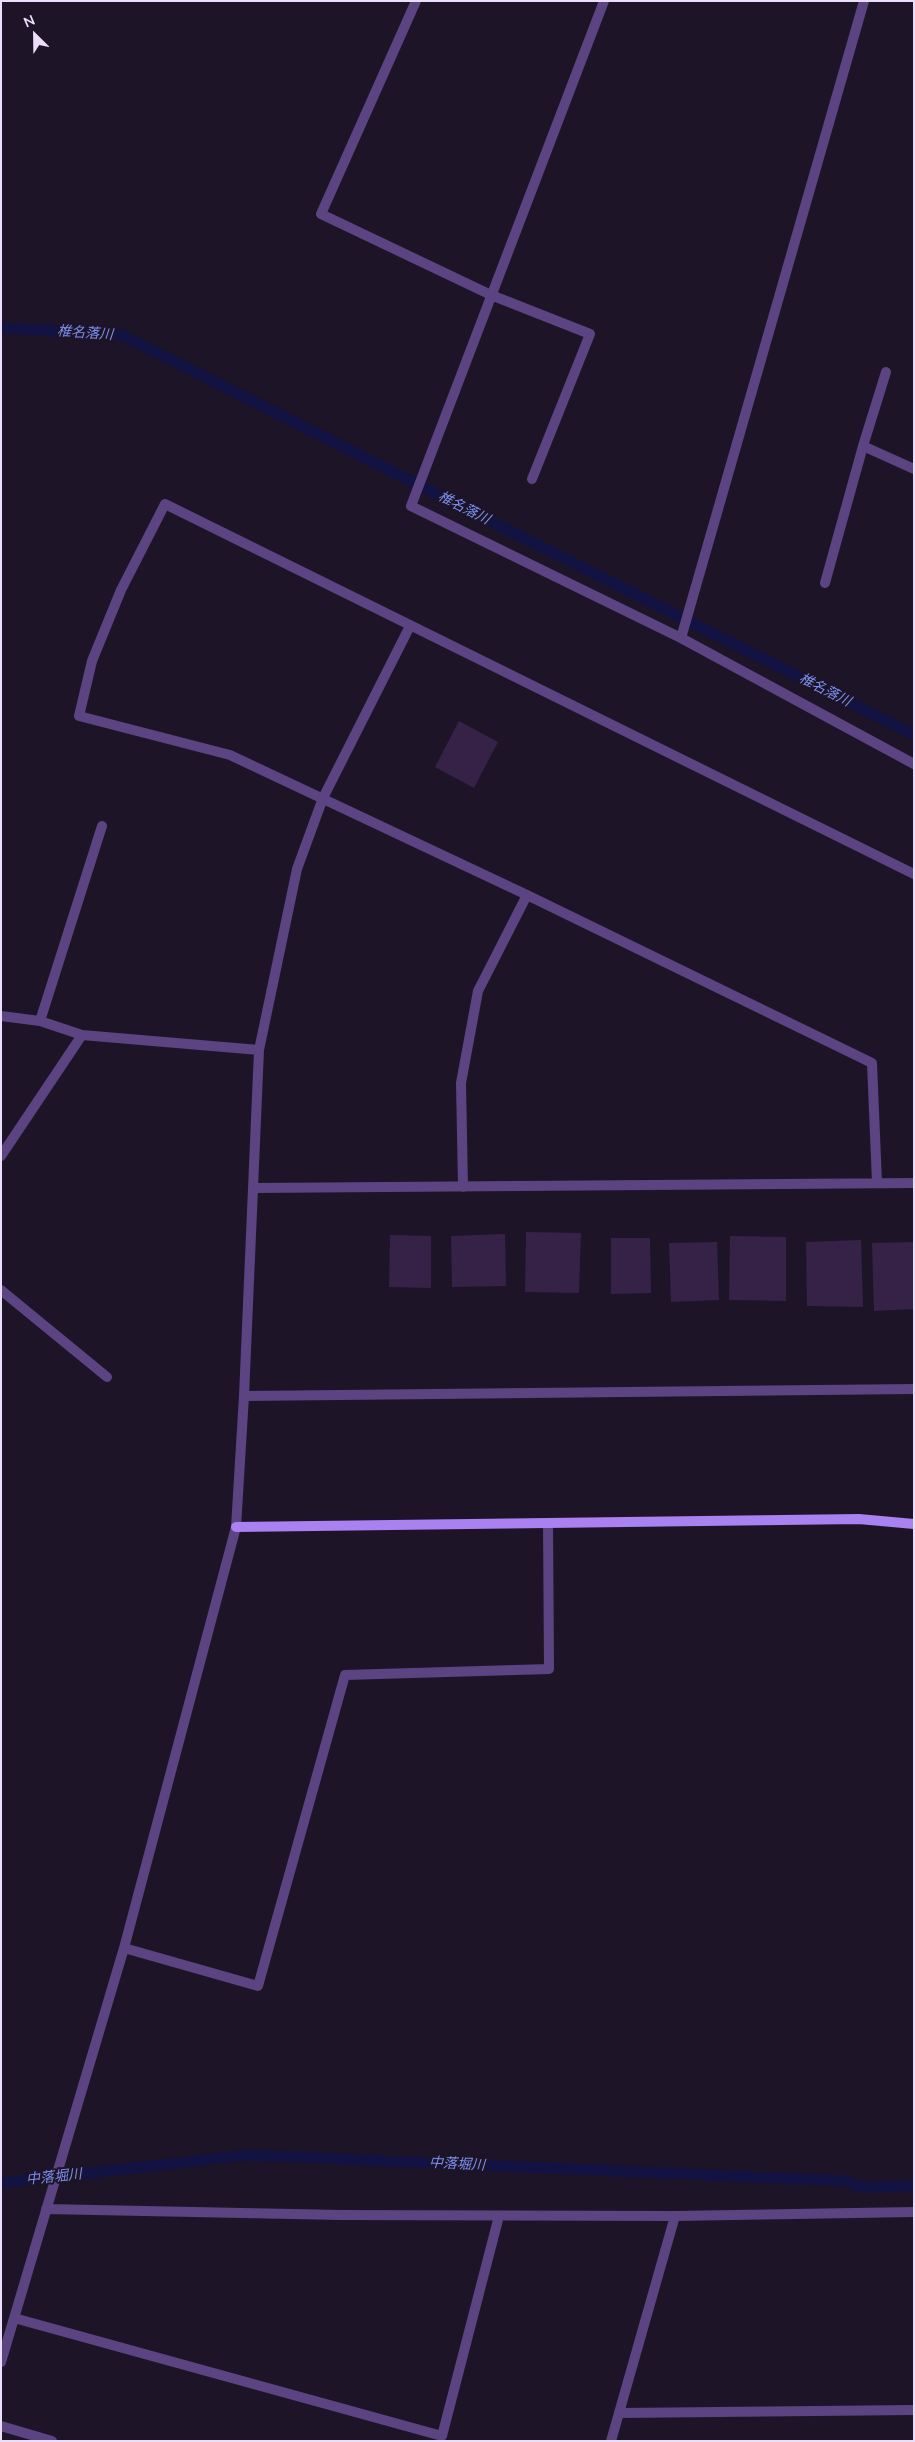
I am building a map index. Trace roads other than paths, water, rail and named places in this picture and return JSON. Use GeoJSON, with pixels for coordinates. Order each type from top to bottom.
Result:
{"type":"FeatureCollection","features":[{"type":"Feature","properties":{"kind":"street"},"geometry":{"type":"LineString","coordinates":[[416,1],[321,214],[491,295],[590,334],[532,478]]}},
{"type":"Feature","properties":{"kind":"street"},"geometry":{"type":"LineString","coordinates":[[604,1],[411,506],[681,638],[914,764]]}},
{"type":"Feature","properties":{"kind":"street"},"geometry":{"type":"LineString","coordinates":[[681,638],[864,1]]}},
{"type":"Feature","properties":{"kind":"street"},"geometry":{"type":"LineString","coordinates":[[825,583],[863,446],[886,372]]}},
{"type":"Feature","properties":{"kind":"street"},"geometry":{"type":"LineString","coordinates":[[863,446],[914,469]]}},
{"type":"Feature","properties":{"kind":"street"},"geometry":{"type":"LineString","coordinates":[[877,1183],[872,1063],[527,895],[230,755],[79,716],[92,661],[121,590],[165,504],[914,874]]}},
{"type":"Feature","properties":{"kind":"street"},"geometry":{"type":"LineString","coordinates":[[1,2362],[124,1948],[236,1527],[244,1396],[259,1050],[297,869],[323,798],[410,626]]}},
{"type":"Feature","properties":{"kind":"street"},"geometry":{"type":"LineString","coordinates":[[40,1021],[102,826]]}},
{"type":"Feature","properties":{"kind":"street"},"geometry":{"type":"LineString","coordinates":[[463,1187],[462,1083],[476,1000],[478,991],[527,895]]}},
{"type":"Feature","properties":{"kind":"street"},"geometry":{"type":"LineString","coordinates":[[1,1016],[40,1021],[82,1035],[259,1050]]}},
{"type":"Feature","properties":{"kind":"street"},"geometry":{"type":"LineString","coordinates":[[1,1156],[82,1035]]}},
{"type":"Feature","properties":{"kind":"street"},"geometry":{"type":"LineString","coordinates":[[254,1188],[914,1183]]}},
{"type":"Feature","properties":{"kind":"street"},"geometry":{"type":"LineString","coordinates":[[1,1290],[107,1377]]}},
{"type":"Feature","properties":{"kind":"street"},"geometry":{"type":"LineString","coordinates":[[244,1396],[914,1389]]}},
{"type":"Feature","properties":{"kind":"street"},"geometry":{"type":"LineString","coordinates":[[236,1527],[859,1519],[914,1524]]}},
{"type":"Feature","properties":{"kind":"street"},"geometry":{"type":"LineString","coordinates":[[124,1948],[258,1986],[344,1675],[549,1669],[548,1523]]}},
{"type":"Feature","properties":{"kind":"street"},"geometry":{"type":"LineString","coordinates":[[46,2209],[498,2216],[675,2216],[914,2212]]}},
{"type":"Feature","properties":{"kind":"street"},"geometry":{"type":"LineString","coordinates":[[14,2318],[442,2436],[498,2216]]}},
{"type":"Feature","properties":{"kind":"street"},"geometry":{"type":"LineString","coordinates":[[611,2441],[675,2216]]}},
{"type":"Feature","properties":{"kind":"street"},"geometry":{"type":"LineString","coordinates":[[620,2413],[914,2410]]}},
{"type":"Feature","properties":{"kind":"street"},"geometry":{"type":"LineString","coordinates":[[1,2426],[52,2441]]}},
{"type":"Feature","properties":{"kind":"waterway","name":"椎名落川"},"geometry":{"type":"LineString","coordinates":[[1,328],[122,335],[914,735]]}},
{"type":"Feature","properties":{"kind":"waterway","name":"中落堀川"},"geometry":{"type":"LineString","coordinates":[[1,2183],[249,2155],[846,2181],[860,2187],[914,2186]]}}]}
